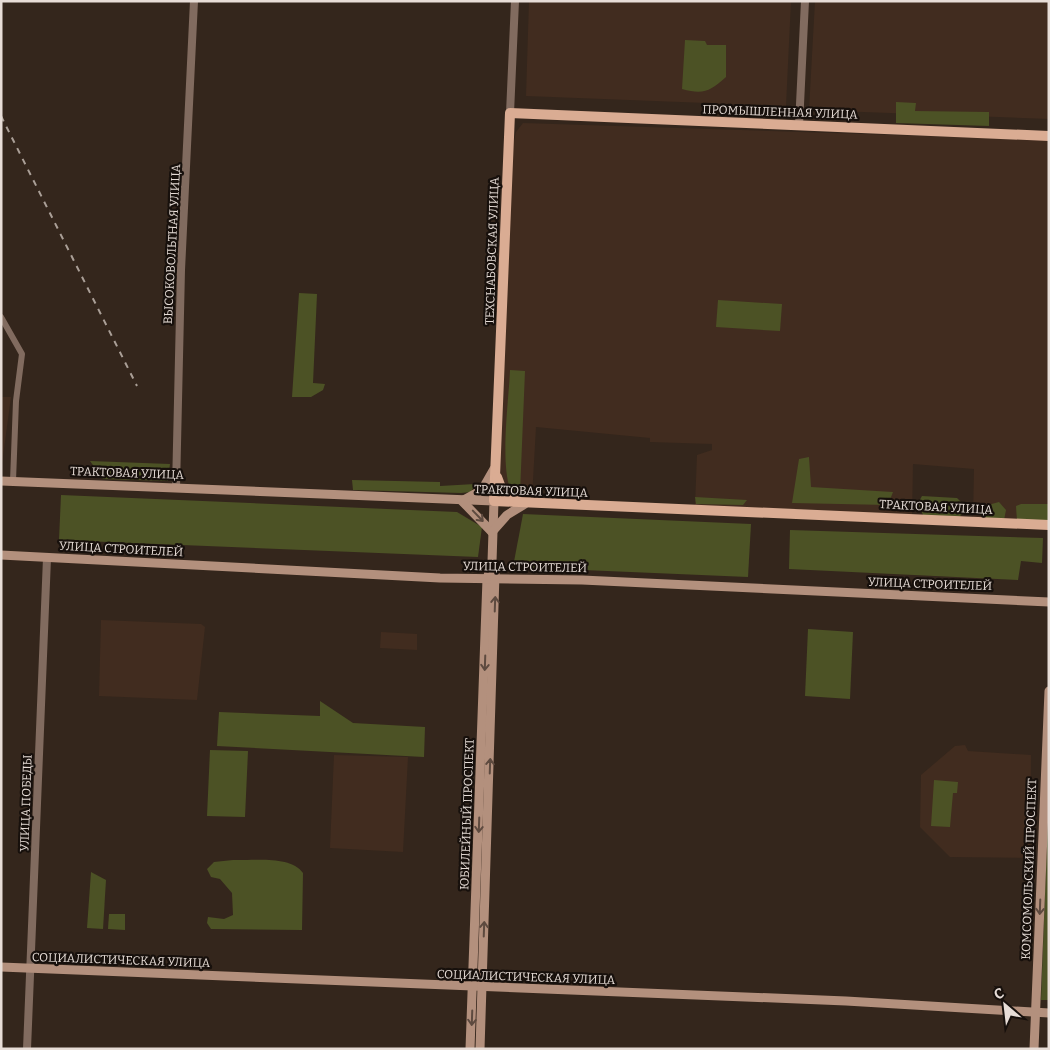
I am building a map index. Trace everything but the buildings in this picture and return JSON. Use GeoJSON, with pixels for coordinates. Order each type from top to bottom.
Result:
{"type":"FeatureCollection","features":[{"type":"Feature","properties":{"kind":"main road","name":"ПРОМЫШЛЕННАЯ УЛИЦА"},"geometry":{"type":"LineString","coordinates":[[510,113],[1049,136]]}},
{"type":"Feature","properties":{"kind":"main road","name":"ТЕХСНАБОВСКАЯ УЛИЦА"},"geometry":{"type":"LineString","coordinates":[[494,502],[510,113]]}},
{"type":"Feature","properties":{"kind":"main road"},"geometry":{"type":"LineString","coordinates":[[492,532],[462,501],[482,490],[494,469]]}},
{"type":"Feature","properties":{"kind":"main road"},"geometry":{"type":"LineString","coordinates":[[494,469],[503,493],[525,504]]}},
{"type":"Feature","properties":{"kind":"main road","name":"ТРАКТОВАЯ УЛИЦА"},"geometry":{"type":"LineString","coordinates":[[1,481],[1049,525]]}},
{"type":"Feature","properties":{"kind":"main road"},"geometry":{"type":"LineString","coordinates":[[480,1049],[478,987],[494,502]]}},
{"type":"Feature","properties":{"kind":"main road"},"geometry":{"type":"LineString","coordinates":[[492,532],[507,515],[525,504]]}},
{"type":"Feature","properties":{"kind":"main road","name":"УЛИЦА СТРОИТЕЛЕЙ"},"geometry":{"type":"LineString","coordinates":[[1,555],[492,579],[582,580],[1049,602]]}},
{"type":"Feature","properties":{"kind":"main road","name":"КОМСОМОЛЬСКИЙ ПРОСПЕКТ"},"geometry":{"type":"LineString","coordinates":[[1034,1049],[1049,691]]}},
{"type":"Feature","properties":{"kind":"main road","name":"СОЦИАЛИСТИЧЕСКАЯ УЛИЦА"},"geometry":{"type":"LineString","coordinates":[[1,967],[846,1001],[1049,1013]]}},
{"type":"Feature","properties":{"kind":"main road"},"geometry":{"type":"LineString","coordinates":[[470,1049],[478,987]]}},
{"type":"Feature","properties":{"kind":"street","name":"ВЫСОКОВОЛЬТНАЯ УЛИЦА"},"geometry":{"type":"LineString","coordinates":[[176,488],[181,270],[194,1]]}},
{"type":"Feature","properties":{"kind":"street","name":"ТЕХСНАБОВСКАЯ УЛИЦА"},"geometry":{"type":"LineString","coordinates":[[510,113],[515,1]]}},
{"type":"Feature","properties":{"kind":"street"},"geometry":{"type":"LineString","coordinates":[[799,124],[806,1]]}},
{"type":"Feature","properties":{"kind":"street"},"geometry":{"type":"LineString","coordinates":[[1,317],[22,354],[16,401],[13,481]]}},
{"type":"Feature","properties":{"kind":"street","name":"УЛИЦА ПОБЕДЫ"},"geometry":{"type":"LineString","coordinates":[[27,1049],[46,558]]}},
{"type":"Feature","properties":{"kind":"shaded area"},"geometry":{"type":"Polygon","coordinates":[[[529,1],[791,1],[786,106],[526,96],[529,1]]]}},
{"type":"Feature","properties":{"kind":"shaded area"},"geometry":{"type":"Polygon","coordinates":[[[815,1],[1049,1],[1049,119],[809,110],[815,1]]]}},
{"type":"Feature","properties":{"kind":"shaded area"},"geometry":{"type":"Polygon","coordinates":[[[523,123],[1049,140],[1049,521],[973,518],[974,469],[913,464],[912,515],[695,505],[697,455],[712,450],[712,444],[650,442],[650,438],[536,427],[532,498],[510,496],[500,475],[512,149],[516,132],[523,123]]]}},
{"type":"Feature","properties":{"kind":"shaded area"},"geometry":{"type":"Polygon","coordinates":[[[1,397],[11,397],[1,471],[1,397]]]}},
{"type":"Feature","properties":{"kind":"shaded area"},"geometry":{"type":"Polygon","coordinates":[[[101,620],[201,624],[205,627],[197,700],[99,696],[101,620]]]}},
{"type":"Feature","properties":{"kind":"shaded area"},"geometry":{"type":"Polygon","coordinates":[[[381,632],[417,634],[417,650],[380,648],[381,632]]]}},
{"type":"Feature","properties":{"kind":"shaded area"},"geometry":{"type":"Polygon","coordinates":[[[965,745],[968,751],[1031,755],[1030,858],[950,857],[920,827],[921,775],[955,746],[965,745]]]}},
{"type":"Feature","properties":{"kind":"shaded area"},"geometry":{"type":"Polygon","coordinates":[[[334,755],[408,757],[403,852],[330,848],[334,755]]]}},
{"type":"Feature","properties":{"kind":"green space"},"geometry":{"type":"Polygon","coordinates":[[[685,40],[705,41],[707,45],[726,45],[726,77],[711,89],[696,92],[682,89],[685,40]]]}},
{"type":"Feature","properties":{"kind":"green space"},"geometry":{"type":"Polygon","coordinates":[[[896,102],[916,103],[915,111],[989,112],[989,126],[896,123],[896,102]]]}},
{"type":"Feature","properties":{"kind":"green space"},"geometry":{"type":"Polygon","coordinates":[[[299,293],[317,294],[313,383],[325,384],[323,390],[311,397],[292,397],[299,293]]]}},
{"type":"Feature","properties":{"kind":"green space"},"geometry":{"type":"Polygon","coordinates":[[[718,300],[782,304],[780,331],[716,327],[718,300]]]}},
{"type":"Feature","properties":{"kind":"green space"},"geometry":{"type":"Polygon","coordinates":[[[510,370],[525,371],[520,493],[512,493],[506,468],[505,451],[510,370]]]}},
{"type":"Feature","properties":{"kind":"green space"},"geometry":{"type":"Polygon","coordinates":[[[809,457],[811,487],[893,492],[888,505],[792,503],[799,459],[809,457]]]}},
{"type":"Feature","properties":{"kind":"green space"},"geometry":{"type":"Polygon","coordinates":[[[90,461],[170,464],[168,481],[103,479],[90,461]]]}},
{"type":"Feature","properties":{"kind":"green space"},"geometry":{"type":"Polygon","coordinates":[[[352,480],[440,482],[440,486],[475,484],[471,492],[461,493],[353,490],[352,480]]]}},
{"type":"Feature","properties":{"kind":"green space"},"geometry":{"type":"Polygon","coordinates":[[[61,495],[457,512],[482,527],[478,557],[59,540],[61,495]]]}},
{"type":"Feature","properties":{"kind":"green space"},"geometry":{"type":"Polygon","coordinates":[[[922,496],[957,498],[961,502],[962,514],[959,517],[923,515],[918,503],[922,496]]]}},
{"type":"Feature","properties":{"kind":"green space"},"geometry":{"type":"Polygon","coordinates":[[[695,497],[747,500],[743,505],[696,504],[695,497]]]}},
{"type":"Feature","properties":{"kind":"green space"},"geometry":{"type":"Polygon","coordinates":[[[999,502],[1006,510],[1004,520],[987,519],[983,514],[988,505],[999,502]]]}},
{"type":"Feature","properties":{"kind":"green space"},"geometry":{"type":"Polygon","coordinates":[[[1021,504],[1049,504],[1049,522],[1017,521],[1016,506],[1021,504]]]}},
{"type":"Feature","properties":{"kind":"green space"},"geometry":{"type":"Polygon","coordinates":[[[523,514],[751,524],[748,577],[513,567],[523,514]]]}},
{"type":"Feature","properties":{"kind":"green space"},"geometry":{"type":"Polygon","coordinates":[[[790,530],[1043,538],[1042,563],[1021,561],[1018,580],[789,569],[790,530]]]}},
{"type":"Feature","properties":{"kind":"green space"},"geometry":{"type":"Polygon","coordinates":[[[808,629],[853,632],[850,699],[805,696],[808,629]]]}},
{"type":"Feature","properties":{"kind":"green space"},"geometry":{"type":"Polygon","coordinates":[[[320,701],[353,723],[425,727],[424,757],[217,746],[219,712],[320,716],[320,701]]]}},
{"type":"Feature","properties":{"kind":"green space"},"geometry":{"type":"Polygon","coordinates":[[[210,750],[248,751],[245,817],[207,816],[210,750]]]}},
{"type":"Feature","properties":{"kind":"green space"},"geometry":{"type":"Polygon","coordinates":[[[934,780],[958,782],[957,793],[953,793],[950,827],[931,826],[934,780]]]}},
{"type":"Feature","properties":{"kind":"green space"},"geometry":{"type":"Polygon","coordinates":[[[1049,783],[1049,1000],[1041,1000],[1049,783]]]}},
{"type":"Feature","properties":{"kind":"green space"},"geometry":{"type":"Polygon","coordinates":[[[233,860],[280,861],[297,867],[303,873],[302,930],[211,929],[207,923],[208,917],[224,919],[233,915],[232,893],[220,879],[211,877],[207,869],[214,862],[233,860]]]}},
{"type":"Feature","properties":{"kind":"green space"},"geometry":{"type":"Polygon","coordinates":[[[91,872],[106,880],[103,929],[87,928],[91,872]]]}},
{"type":"Feature","properties":{"kind":"green space"},"geometry":{"type":"Polygon","coordinates":[[[109,914],[125,914],[125,930],[108,929],[109,914]]]}},
{"type":"Feature","properties":{"kind":"railway"},"geometry":{"type":"LineString","coordinates":[[1,116],[137,386]]}}]}
